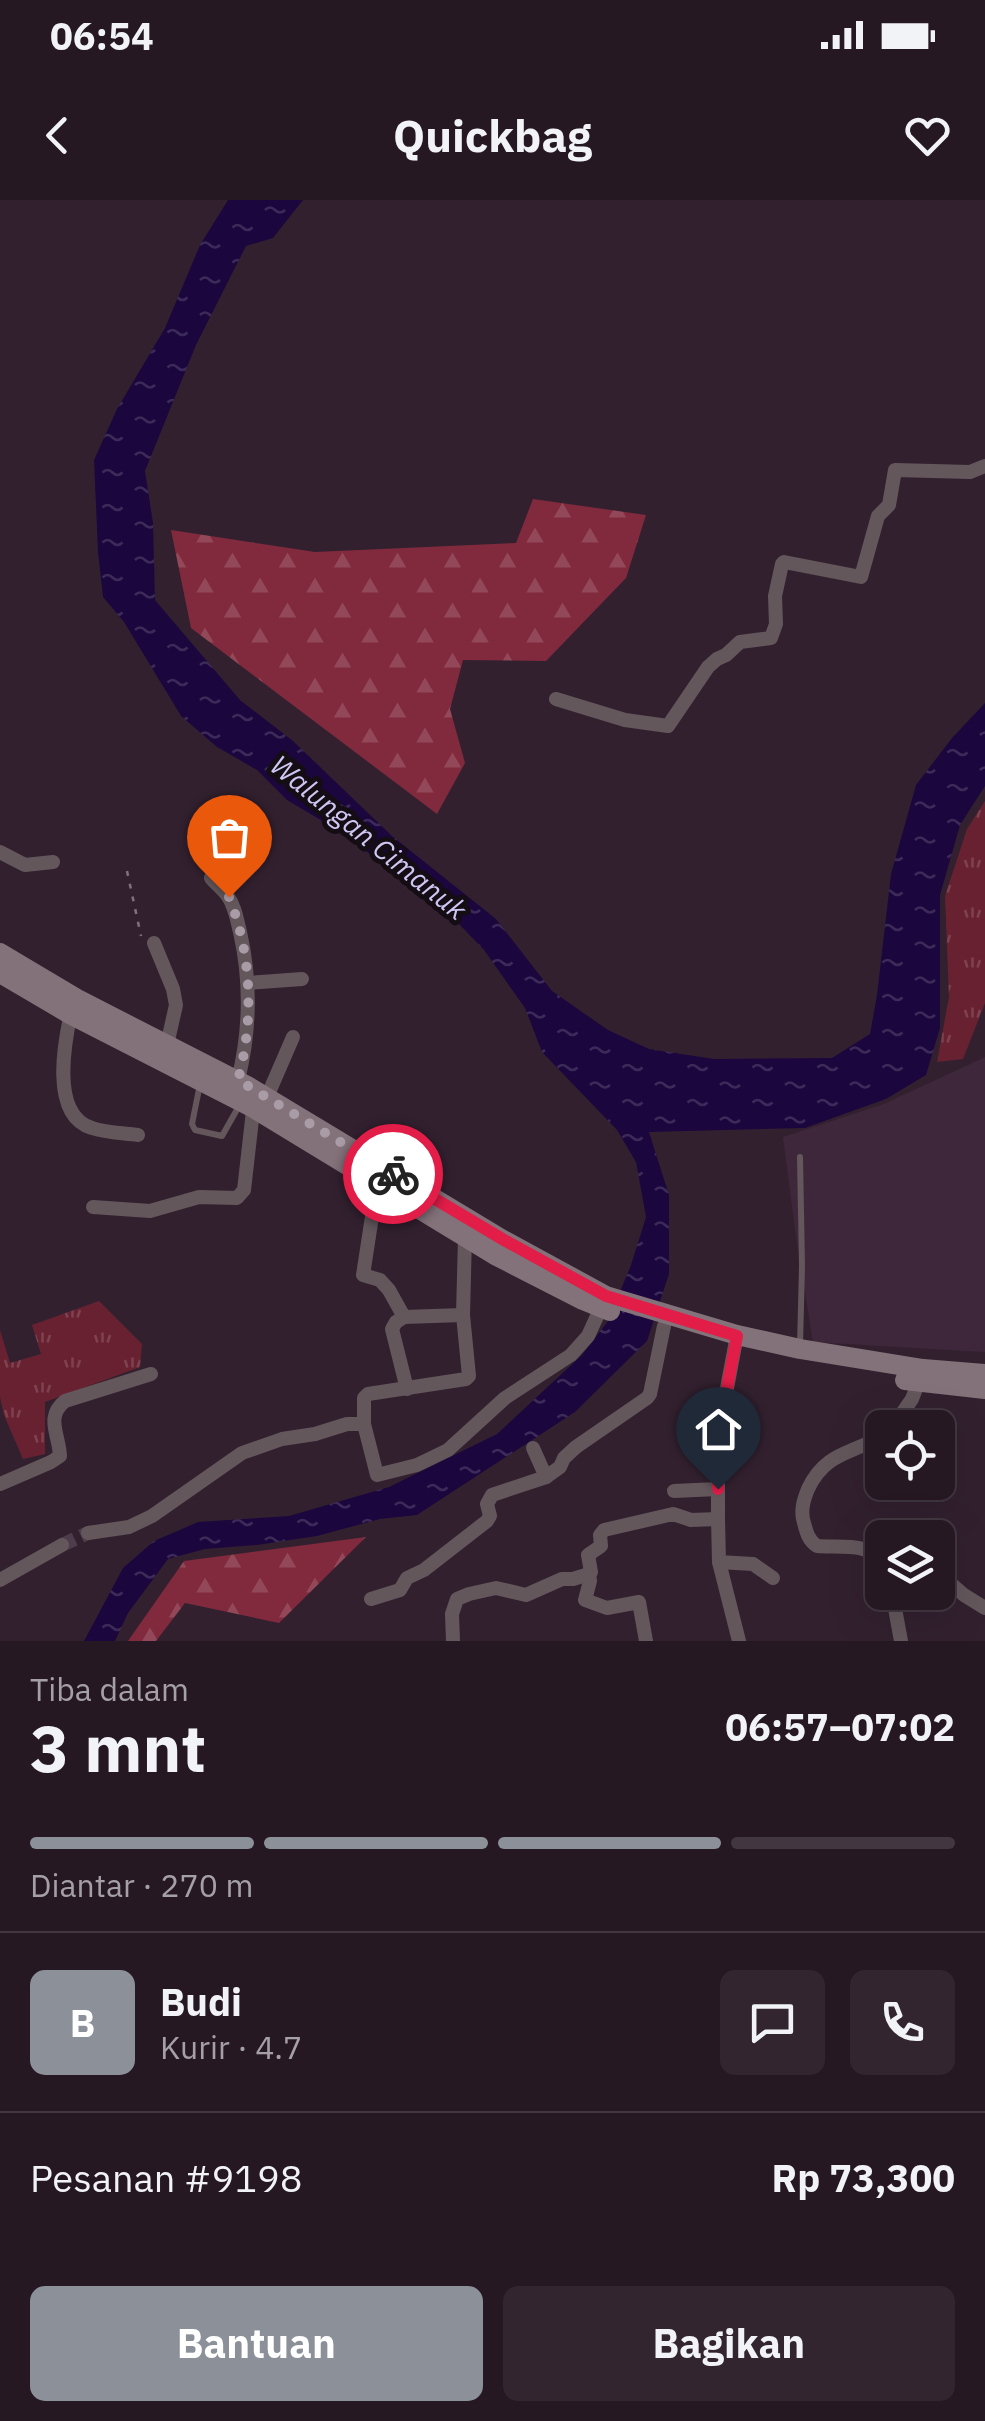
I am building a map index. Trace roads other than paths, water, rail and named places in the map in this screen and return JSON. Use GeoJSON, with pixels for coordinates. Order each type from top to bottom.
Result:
{"type":"FeatureCollection","features":[{"type":"Feature","properties":{"kind":"main road"},"geometry":{"type":"LineString","coordinates":[[0,953],[73,1006],[251,1094],[608,1303]]}},
{"type":"Feature","properties":{"kind":"main road"},"geometry":{"type":"LineString","coordinates":[[0,973],[167,1044],[205,1073]]}},
{"type":"Feature","properties":{"kind":"main road"},"geometry":{"type":"LineString","coordinates":[[251,1094],[377,1184],[530,1273],[659,1321],[736,1341],[985,1389]]}},
{"type":"Feature","properties":{"kind":"main road"},"geometry":{"type":"LineString","coordinates":[[736,1341],[800,1349],[921,1376],[985,1374]]}},
{"type":"Feature","properties":{"kind":"street"},"geometry":{"type":"LineString","coordinates":[[556,698],[625,720],[668,726],[717,659],[740,642],[771,638],[776,624],[775,596],[784,562],[860,577],[878,516],[889,505],[895,470],[970,472],[985,466]]}},
{"type":"Feature","properties":{"kind":"street"},"geometry":{"type":"LineString","coordinates":[[0,852],[25,865],[53,862]]}},
{"type":"Feature","properties":{"kind":"street"},"geometry":{"type":"LineString","coordinates":[[93,1207],[150,1211],[199,1197],[238,1198],[244,1190],[251,1094],[243,1061],[248,966],[236,912],[229,897],[210,878]]}},
{"type":"Feature","properties":{"kind":"street"},"geometry":{"type":"LineString","coordinates":[[154,943],[176,1005],[167,1044]]}},
{"type":"Feature","properties":{"kind":"street"},"geometry":{"type":"LineString","coordinates":[[248,983],[302,979]]}},
{"type":"Feature","properties":{"kind":"street"},"geometry":{"type":"LineString","coordinates":[[73,1006],[62,1077],[64,1096],[76,1118],[89,1128],[138,1134]]}},
{"type":"Feature","properties":{"kind":"street"},"geometry":{"type":"LineString","coordinates":[[251,1094],[292,1038]]}},
{"type":"Feature","properties":{"kind":"street"},"geometry":{"type":"LineString","coordinates":[[377,1184],[362,1275],[380,1280],[404,1317]]}},
{"type":"Feature","properties":{"kind":"street"},"geometry":{"type":"LineString","coordinates":[[465,1237],[463,1315],[469,1376],[365,1395],[364,1424],[377,1475],[448,1450],[505,1398],[571,1355],[608,1303]]}},
{"type":"Feature","properties":{"kind":"street"},"geometry":{"type":"LineString","coordinates":[[406,1390],[392,1329],[396,1322],[404,1317],[463,1315]]}},
{"type":"Feature","properties":{"kind":"street"},"geometry":{"type":"LineString","coordinates":[[371,1599],[400,1590],[407,1578],[424,1570],[488,1521],[487,1504],[492,1495],[546,1477],[576,1447],[650,1394],[659,1321]]}},
{"type":"Feature","properties":{"kind":"street"},"geometry":{"type":"LineString","coordinates":[[736,1341],[718,1436],[718,1519],[719,1562],[739,1641]]}},
{"type":"Feature","properties":{"kind":"street"},"geometry":{"type":"LineString","coordinates":[[0,1484],[60,1456],[54,1415],[65,1401],[151,1374]]}},
{"type":"Feature","properties":{"kind":"street"},"geometry":{"type":"LineString","coordinates":[[905,1410],[921,1376]]}},
{"type":"Feature","properties":{"kind":"street"},"geometry":{"type":"LineString","coordinates":[[88,1533],[129,1527],[152,1516],[242,1453],[282,1439],[347,1424],[364,1424]]}},
{"type":"Feature","properties":{"kind":"street"},"geometry":{"type":"LineString","coordinates":[[865,1444],[822,1464],[802,1511],[806,1532],[817,1546],[865,1549]]}},
{"type":"Feature","properties":{"kind":"street"},"geometry":{"type":"LineString","coordinates":[[533,1448],[546,1477]]}},
{"type":"Feature","properties":{"kind":"street"},"geometry":{"type":"LineString","coordinates":[[674,1491],[718,1489]]}},
{"type":"Feature","properties":{"kind":"street"},"geometry":{"type":"LineString","coordinates":[[646,1641],[639,1602],[607,1608],[586,1600],[592,1572],[588,1554],[600,1546],[604,1530],[674,1514],[691,1520],[718,1519]]}},
{"type":"Feature","properties":{"kind":"street"},"geometry":{"type":"LineString","coordinates":[[0,1580],[62,1544]]}},
{"type":"Feature","properties":{"kind":"street"},"geometry":{"type":"LineString","coordinates":[[719,1562],[752,1564],[773,1578]]}},
{"type":"Feature","properties":{"kind":"street"},"geometry":{"type":"LineString","coordinates":[[453,1641],[452,1614],[457,1599],[496,1588],[526,1595],[562,1579],[589,1574]]}},
{"type":"Feature","properties":{"kind":"street"},"geometry":{"type":"LineString","coordinates":[[955,1587],[985,1608]]}},
{"type":"Feature","properties":{"kind":"street"},"geometry":{"type":"LineString","coordinates":[[895,1610],[900,1641]]}},
{"type":"Feature","properties":{"kind":"lane"},"geometry":{"type":"LineString","coordinates":[[205,1073],[192,1124],[194,1130],[219,1138],[251,1094]]}},
{"type":"Feature","properties":{"kind":"lane"},"geometry":{"type":"LineString","coordinates":[[800,1157],[800,1349]]}},
{"type":"Feature","properties":{"kind":"water","name":"Walungan Cimanuk"},"geometry":{"type":"Polygon","coordinates":[[[228,200],[303,200],[273,238],[246,246],[196,345],[145,471],[153,523],[155,600],[240,700],[293,741],[392,836],[496,919],[552,991],[608,1030],[649,1049],[714,1059],[832,1058],[870,1034],[891,874],[916,785],[985,703],[985,786],[960,825],[940,895],[940,1028],[926,1075],[886,1099],[805,1128],[649,1132],[669,1195],[669,1274],[647,1341],[575,1412],[417,1515],[380,1519],[317,1536],[205,1549],[168,1559],[128,1613],[115,1641],[84,1641],[123,1568],[154,1541],[198,1522],[289,1516],[389,1487],[497,1434],[582,1355],[608,1321],[646,1217],[636,1162],[617,1130],[542,1052],[525,1008],[484,950],[436,900],[287,800],[257,770],[217,747],[181,716],[124,622],[103,597],[94,460],[117,409],[165,328],[200,245],[228,200]]]}},
{"type":"Feature","properties":{"kind":"tunnel"},"geometry":{"type":"LineString","coordinates":[[62,1545],[88,1533]]}}]}
